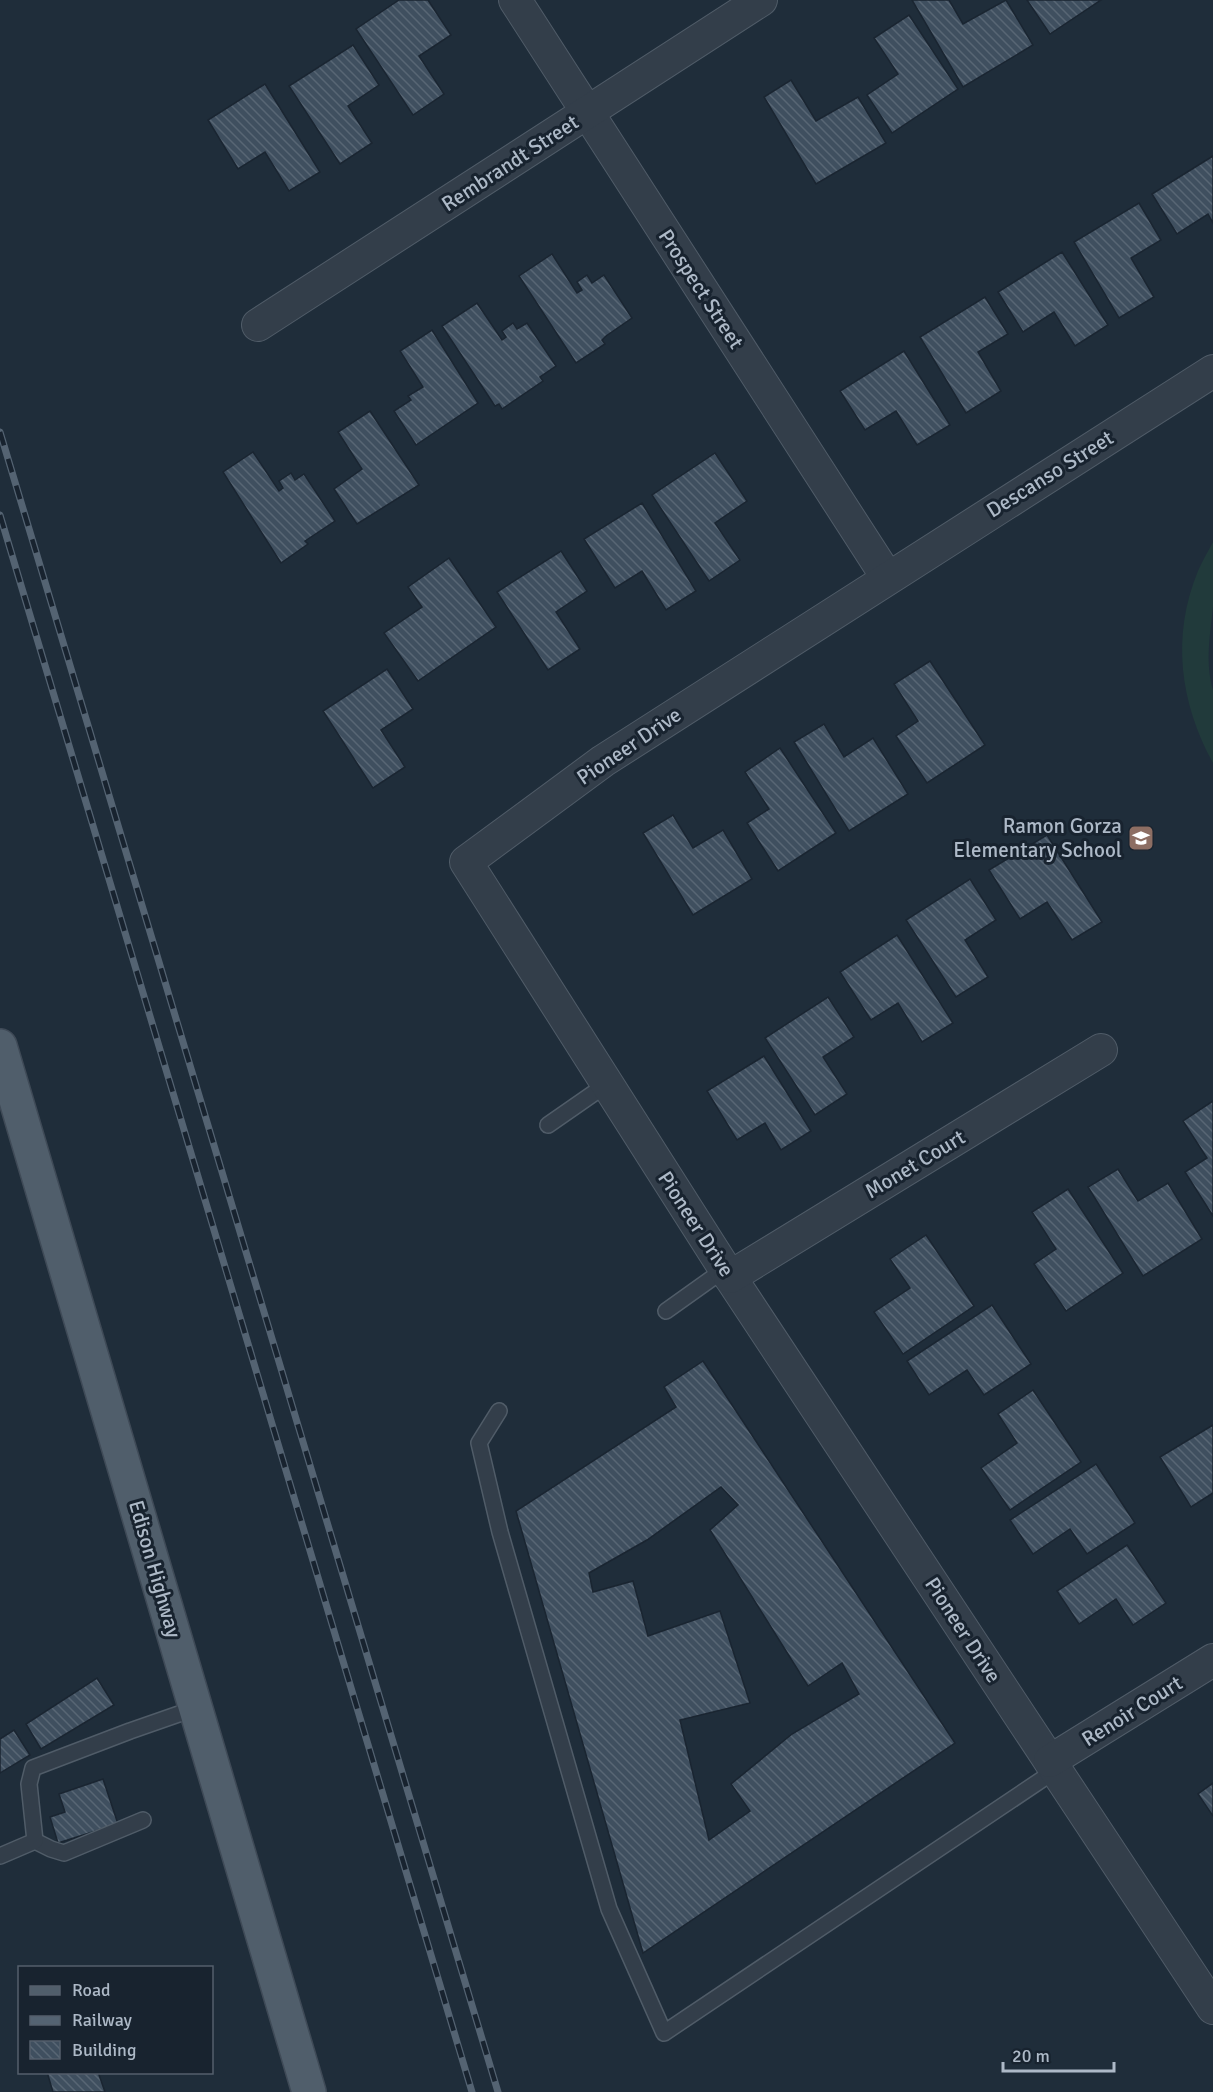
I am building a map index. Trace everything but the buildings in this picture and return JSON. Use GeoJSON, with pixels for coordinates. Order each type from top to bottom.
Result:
{"type":"FeatureCollection","features":[{"type":"Feature","properties":{"kind":"main road","name":"Edison Highway"},"geometry":{"type":"LineString","coordinates":[[0,1046],[309,2092]]}},
{"type":"Feature","properties":{"kind":"street","name":"Prospect Street"},"geometry":{"type":"LineString","coordinates":[[515,0],[888,578]]}},
{"type":"Feature","properties":{"kind":"street","name":"Rembrandt Street"},"geometry":{"type":"LineString","coordinates":[[258,325],[761,0]]}},
{"type":"Feature","properties":{"kind":"street","name":"Descanso Street"},"geometry":{"type":"LineString","coordinates":[[888,578],[1213,371]]}},
{"type":"Feature","properties":{"kind":"street","name":"Pioneer Drive"},"geometry":{"type":"LineString","coordinates":[[888,578],[603,761],[466,862],[727,1273],[1213,2007]]}},
{"type":"Feature","properties":{"kind":"street","name":"Monet Court"},"geometry":{"type":"LineString","coordinates":[[727,1273],[1101,1050]]}},
{"type":"Feature","properties":{"kind":"street","name":"Renoir Court"},"geometry":{"type":"LineString","coordinates":[[1053,1766],[1213,1660]]}},
{"type":"Feature","properties":{"kind":"lane"},"geometry":{"type":"LineString","coordinates":[[548,1125],[607,1084]]}},
{"type":"Feature","properties":{"kind":"lane"},"geometry":{"type":"LineString","coordinates":[[666,1311],[727,1273]]}},
{"type":"Feature","properties":{"kind":"lane"},"geometry":{"type":"LineString","coordinates":[[499,1411],[479,1443],[500,1532],[609,1909],[664,2032],[1053,1766]]}},
{"type":"Feature","properties":{"kind":"lane"},"geometry":{"type":"LineString","coordinates":[[35,1841],[28,1784],[33,1768],[196,1708]]}},
{"type":"Feature","properties":{"kind":"lane"},"geometry":{"type":"LineString","coordinates":[[0,1856],[35,1841],[64,1853],[143,1820]]}},
{"type":"Feature","properties":{"kind":"green space"},"geometry":{"type":"Polygon","coordinates":[[[1213,542],[1213,607],[1209,659],[1213,690],[1213,763],[1193,717],[1183,669],[1182,644],[1184,620],[1190,595],[1200,567],[1213,542]]]}},
{"type":"Feature","properties":{"kind":"railway"},"geometry":{"type":"LineString","coordinates":[[0,432],[498,2092]]}},
{"type":"Feature","properties":{"kind":"railway"},"geometry":{"type":"LineString","coordinates":[[0,515],[472,2092]]}},
{"type":"Feature","properties":{"kind":"place","name":"Ramon Gorza Elementary School"},"geometry":{"type":"Point","coordinates":[1141,838]}}]}
